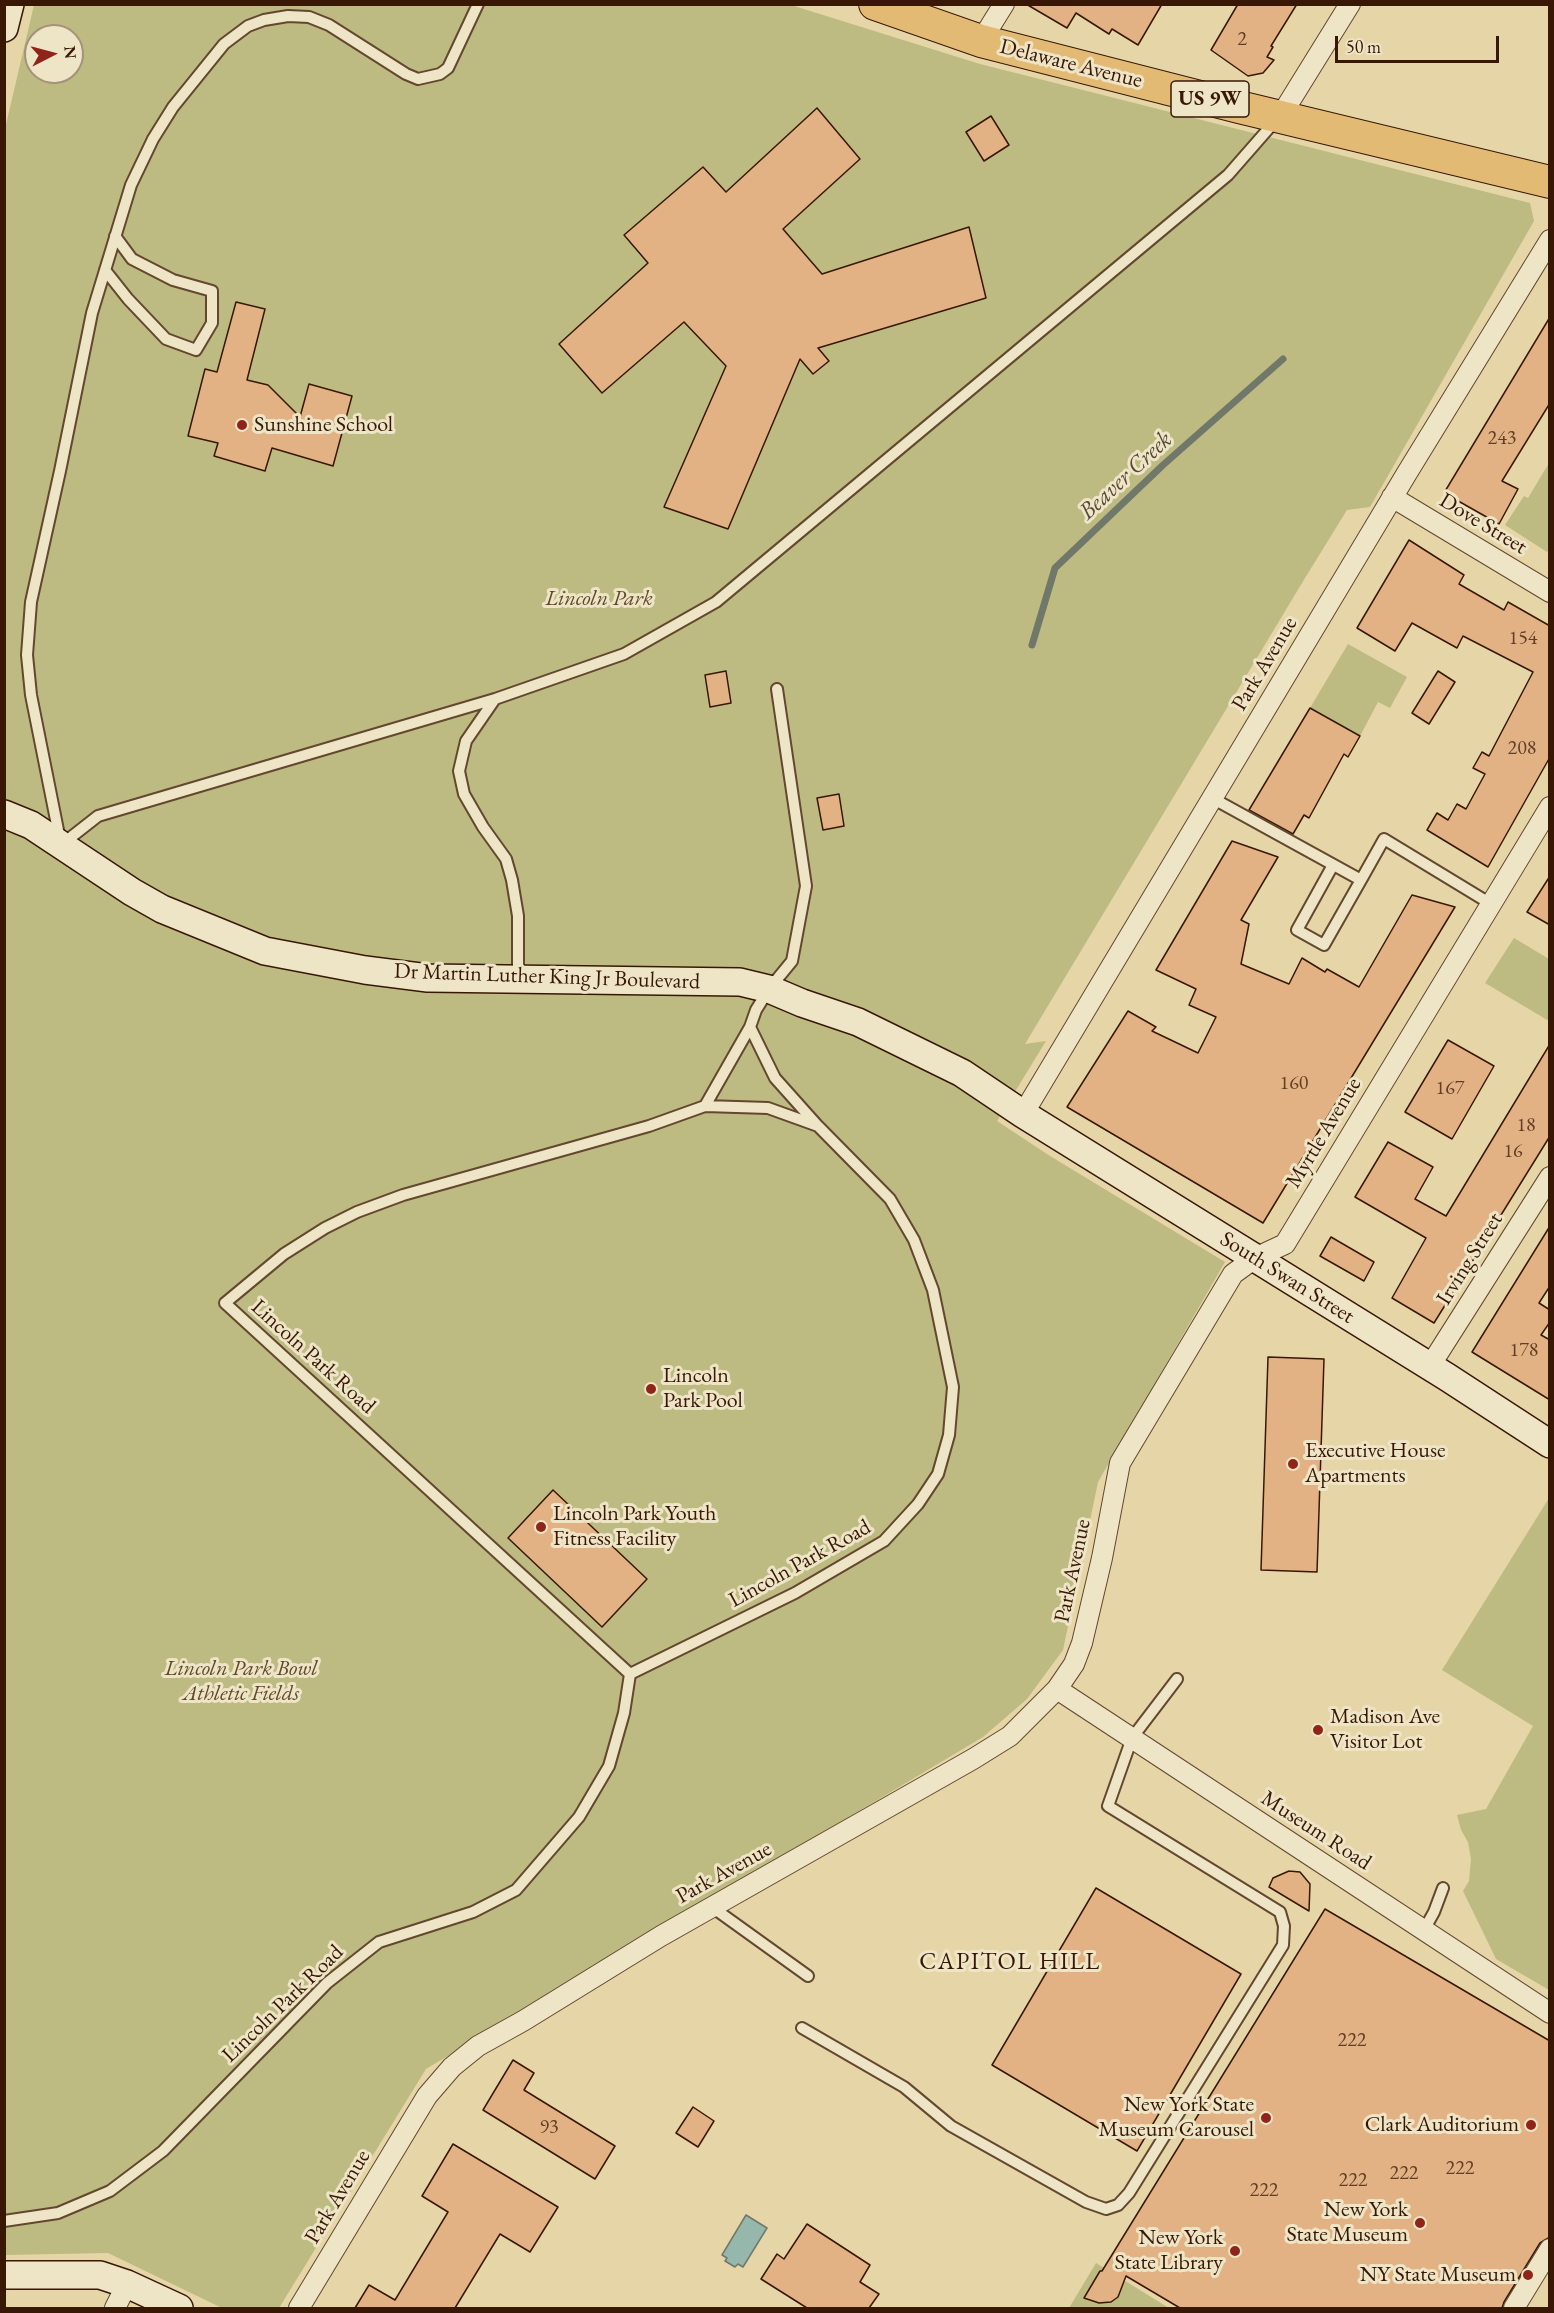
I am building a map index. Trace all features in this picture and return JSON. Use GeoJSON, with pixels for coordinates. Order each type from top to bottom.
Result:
{"type":"FeatureCollection","features":[{"type":"Feature","properties":{"kind":"main road","name":"Delaware Avenue"},"geometry":{"type":"LineString","coordinates":[[874,4],[981,41],[1280,117],[1550,182]]}},
{"type":"Feature","properties":{"kind":"street"},"geometry":{"type":"LineString","coordinates":[[4,28],[10,4]]}},
{"type":"Feature","properties":{"kind":"street"},"geometry":{"type":"LineString","coordinates":[[981,41],[1004,4]]}},
{"type":"Feature","properties":{"kind":"street"},"geometry":{"type":"LineString","coordinates":[[1280,117],[1350,4]]}},
{"type":"Feature","properties":{"kind":"street","name":"Park Avenue"},"geometry":{"type":"LineString","coordinates":[[1023,1114],[1392,497],[1550,240]]}},
{"type":"Feature","properties":{"kind":"street","name":"Dove Street"},"geometry":{"type":"LineString","coordinates":[[1392,497],[1550,592]]}},
{"type":"Feature","properties":{"kind":"street","name":"Myrtle Avenue"},"geometry":{"type":"LineString","coordinates":[[1120,1463],[1233,1274],[1255,1258],[1285,1244],[1550,807]]}},
{"type":"Feature","properties":{"kind":"street","name":"Dr Martin Luther King Jr Boulevard"},"geometry":{"type":"LineString","coordinates":[[4,814],[31,825],[132,892],[162,909],[265,951],[365,970],[428,978],[740,982],[769,989],[858,1022],[962,1073],[1023,1114]]}},
{"type":"Feature","properties":{"kind":"street","name":"South Swan Street"},"geometry":{"type":"LineString","coordinates":[[1023,1114],[1430,1366],[1550,1444]]}},
{"type":"Feature","properties":{"kind":"street","name":"Irving Street"},"geometry":{"type":"LineString","coordinates":[[1430,1366],[1550,1177]]}},
{"type":"Feature","properties":{"kind":"street","name":"Park Avenue"},"geometry":{"type":"LineString","coordinates":[[299,2308],[427,2096],[452,2067],[478,2046],[523,2022],[661,1936],[1010,1736],[1057,1689],[1074,1664],[1082,1643],[1102,1558],[1120,1463]]}},
{"type":"Feature","properties":{"kind":"street","name":"Museum Road"},"geometry":{"type":"LineString","coordinates":[[1057,1689],[1550,2013]]}},
{"type":"Feature","properties":{"kind":"street"},"geometry":{"type":"LineString","coordinates":[[1514,2308],[1550,2249]]}},
{"type":"Feature","properties":{"kind":"street"},"geometry":{"type":"LineString","coordinates":[[4,2275],[100,2275],[127,2284],[179,2308]]}},
{"type":"Feature","properties":{"kind":"street"},"geometry":{"type":"LineString","coordinates":[[115,2308],[127,2284]]}},
{"type":"Feature","properties":{"kind":"lane"},"geometry":{"type":"LineString","coordinates":[[478,4],[448,68],[441,74],[418,79],[328,25],[309,17],[288,16],[264,20],[248,26],[224,44],[173,106],[153,139],[131,185],[92,313],[31,602],[27,655],[31,695],[61,845],[98,816],[495,699],[624,654],[716,602],[1228,175],[1280,117]]}},
{"type":"Feature","properties":{"kind":"lane"},"geometry":{"type":"LineString","coordinates":[[105,270],[128,299],[166,339],[196,350],[212,323],[212,291],[173,280],[132,259],[115,236]]}},
{"type":"Feature","properties":{"kind":"lane"},"geometry":{"type":"LineString","coordinates":[[705,1106],[750,1027],[756,1010],[769,989],[792,961],[806,886],[777,688]]}},
{"type":"Feature","properties":{"kind":"lane"},"geometry":{"type":"LineString","coordinates":[[495,699],[466,741],[459,771],[464,794],[483,827],[506,859],[512,880],[518,916],[518,979]]}},
{"type":"Feature","properties":{"kind":"lane"},"geometry":{"type":"LineString","coordinates":[[1212,798],[1360,880]]}},
{"type":"Feature","properties":{"kind":"lane"},"geometry":{"type":"LineString","coordinates":[[1333,865],[1297,930],[1324,945],[1384,838],[1491,904]]}},
{"type":"Feature","properties":{"kind":"lane","name":"Lincoln Park Road"},"geometry":{"type":"LineString","coordinates":[[630,1674],[795,1593],[884,1541],[918,1504],[938,1474],[949,1435],[953,1387],[933,1290],[914,1240],[890,1199],[818,1126],[775,1078],[750,1027]]}},
{"type":"Feature","properties":{"kind":"lane","name":"Lincoln Park Road"},"geometry":{"type":"LineString","coordinates":[[630,1674],[225,1303],[284,1254],[325,1228],[357,1212],[403,1195],[649,1126],[705,1106],[768,1108],[818,1126]]}},
{"type":"Feature","properties":{"kind":"lane","name":"Lincoln Park Road"},"geometry":{"type":"LineString","coordinates":[[4,2221],[58,2213],[110,2191],[163,2151],[327,1983],[379,1942],[473,1912],[516,1890],[579,1817],[609,1766],[624,1713],[630,1674]]}},
{"type":"Feature","properties":{"kind":"lane"},"geometry":{"type":"LineString","coordinates":[[802,2028],[904,2087],[951,2126],[1086,2202],[1106,2209],[1118,2205],[1129,2193],[1283,1945],[1284,1926],[1280,1912],[1108,1806],[1132,1738],[1177,1679]]}},
{"type":"Feature","properties":{"kind":"lane"},"geometry":{"type":"LineString","coordinates":[[1424,1930],[1443,1888]]}},
{"type":"Feature","properties":{"kind":"lane"},"geometry":{"type":"LineString","coordinates":[[712,1907],[808,1976]]}},
{"type":"Feature","properties":{"kind":"green space","name":"Lincoln Park"},"geometry":{"type":"Polygon","coordinates":[[[34,5],[791,5],[980,64],[1530,203],[1534,221],[1370,507],[1347,510],[1025,1044],[1046,1041],[997,1121],[1050,1156],[1225,1262],[1098,1482],[1063,1650],[1027,1699],[983,1737],[426,2069],[279,2308],[222,2308],[108,2253],[5,2255],[4,133],[24,48],[24,84],[84,84],[84,24],[30,24],[34,5]]]}},
{"type":"Feature","properties":{"kind":"green space"},"geometry":{"type":"Polygon","coordinates":[[[1549,463],[1550,548],[1547,552],[1505,525],[1524,496],[1528,498],[1549,463]]]}},
{"type":"Feature","properties":{"kind":"green space"},"geometry":{"type":"Polygon","coordinates":[[[1348,644],[1407,677],[1390,708],[1378,702],[1360,736],[1310,708],[1348,644]]]}},
{"type":"Feature","properties":{"kind":"green space"},"geometry":{"type":"Polygon","coordinates":[[[1514,938],[1549,959],[1549,1021],[1485,983],[1514,938]]]}},
{"type":"Feature","properties":{"kind":"green space"},"geometry":{"type":"Polygon","coordinates":[[[1549,1498],[1549,1990],[1496,1959],[1463,1891],[1469,1881],[1471,1859],[1468,1842],[1461,1830],[1457,1815],[1486,1809],[1533,1726],[1442,1670],[1549,1498]]]}},
{"type":"Feature","properties":{"kind":"green space"},"geometry":{"type":"Polygon","coordinates":[[[1096,2263],[1169,2308],[1069,2308],[1096,2263]]]}},
{"type":"Feature","properties":{"kind":"water"},"geometry":{"type":"Polygon","coordinates":[[[746,2215],[767,2228],[743,2267],[738,2264],[735,2267],[725,2261],[727,2258],[722,2255],[746,2215]]]}},
{"type":"Feature","properties":{"kind":"building"},"geometry":{"type":"Polygon","coordinates":[[[1026,4],[1162,4],[1138,45],[1112,29],[1109,34],[1076,13],[1067,28],[1026,4]]]}},
{"type":"Feature","properties":{"kind":"building"},"geometry":{"type":"Polygon","coordinates":[[[1238,4],[1297,4],[1271,46],[1273,47],[1267,57],[1274,60],[1263,73],[1248,76],[1211,50],[1238,4]]]}},
{"type":"Feature","properties":{"kind":"building"},"geometry":{"type":"Polygon","coordinates":[[[817,108],[860,159],[783,229],[822,274],[969,227],[986,298],[818,348],[829,361],[813,374],[800,359],[728,529],[664,507],[726,366],[684,322],[602,393],[559,344],[648,263],[624,235],[703,167],[726,192],[817,108]]]}},
{"type":"Feature","properties":{"kind":"building"},"geometry":{"type":"Polygon","coordinates":[[[991,116],[1009,145],[984,161],[966,132],[991,116]]]}},
{"type":"Feature","properties":{"kind":"building"},"geometry":{"type":"Polygon","coordinates":[[[236,302],[265,309],[247,380],[268,385],[300,417],[309,384],[352,396],[333,466],[272,448],[265,471],[214,456],[218,443],[188,436],[205,369],[217,372],[236,302]]]}},
{"type":"Feature","properties":{"kind":"building"},"geometry":{"type":"Polygon","coordinates":[[[1550,317],[1550,403],[1502,481],[1518,489],[1499,524],[1444,493],[1550,317]]]}},
{"type":"Feature","properties":{"kind":"building"},"geometry":{"type":"Polygon","coordinates":[[[1409,540],[1464,575],[1459,584],[1504,610],[1508,602],[1550,626],[1550,757],[1488,867],[1427,830],[1437,813],[1448,820],[1457,804],[1466,809],[1485,774],[1473,768],[1482,752],[1489,756],[1533,672],[1463,636],[1457,648],[1412,623],[1395,651],[1357,628],[1409,540]]]}},
{"type":"Feature","properties":{"kind":"building"},"geometry":{"type":"Polygon","coordinates":[[[726,671],[731,703],[710,707],[705,675],[726,671]]]}},
{"type":"Feature","properties":{"kind":"building"},"geometry":{"type":"Polygon","coordinates":[[[1438,671],[1455,682],[1429,724],[1412,713],[1438,671]]]}},
{"type":"Feature","properties":{"kind":"building"},"geometry":{"type":"Polygon","coordinates":[[[1310,708],[1360,736],[1348,757],[1344,754],[1309,818],[1304,815],[1293,834],[1249,810],[1310,708]]]}},
{"type":"Feature","properties":{"kind":"building"},"geometry":{"type":"Polygon","coordinates":[[[839,794],[844,826],[823,830],[817,798],[839,794]]]}},
{"type":"Feature","properties":{"kind":"building"},"geometry":{"type":"Polygon","coordinates":[[[1232,841],[1278,857],[1241,920],[1249,924],[1241,964],[1289,984],[1302,958],[1325,972],[1327,969],[1359,987],[1412,895],[1455,907],[1263,1223],[1067,1107],[1128,1011],[1156,1027],[1152,1031],[1198,1053],[1216,1017],[1189,1005],[1196,989],[1156,970],[1232,841]]]}},
{"type":"Feature","properties":{"kind":"building"},"geometry":{"type":"Polygon","coordinates":[[[1550,876],[1550,925],[1527,912],[1550,876]]]}},
{"type":"Feature","properties":{"kind":"building"},"geometry":{"type":"Polygon","coordinates":[[[1448,1040],[1494,1066],[1452,1139],[1405,1112],[1448,1040]]]}},
{"type":"Feature","properties":{"kind":"building"},"geometry":{"type":"Polygon","coordinates":[[[1550,1044],[1550,1136],[1434,1323],[1392,1298],[1426,1238],[1355,1197],[1388,1142],[1433,1167],[1415,1199],[1446,1216],[1550,1044]]]}},
{"type":"Feature","properties":{"kind":"building"},"geometry":{"type":"Polygon","coordinates":[[[1550,1226],[1550,1286],[1539,1303],[1550,1310],[1550,1322],[1541,1335],[1550,1340],[1550,1400],[1472,1352],[1550,1226]]]}},
{"type":"Feature","properties":{"kind":"building"},"geometry":{"type":"Polygon","coordinates":[[[1331,1237],[1374,1262],[1364,1281],[1320,1256],[1331,1237]]]}},
{"type":"Feature","properties":{"kind":"building","name":"Executive House Apartments"},"geometry":{"type":"Polygon","coordinates":[[[1268,1357],[1324,1359],[1317,1572],[1261,1570],[1268,1357]]]}},
{"type":"Feature","properties":{"kind":"building"},"geometry":{"type":"Polygon","coordinates":[[[553,1490],[647,1579],[602,1627],[508,1538],[553,1490]]]}},
{"type":"Feature","properties":{"kind":"building"},"geometry":{"type":"Polygon","coordinates":[[[1289,1871],[1300,1872],[1310,1884],[1309,1911],[1269,1887],[1273,1878],[1289,1871]]]}},
{"type":"Feature","properties":{"kind":"building"},"geometry":{"type":"Polygon","coordinates":[[[1096,1888],[1241,1974],[1137,2151],[992,2065],[1096,1888]]]}},
{"type":"Feature","properties":{"kind":"building"},"geometry":{"type":"Polygon","coordinates":[[[1325,1909],[1550,2041],[1550,2237],[1540,2243],[1502,2308],[1180,2308],[1126,2276],[1118,2297],[1111,2302],[1099,2303],[1084,2298],[1102,2271],[1325,1909]]]}},
{"type":"Feature","properties":{"kind":"building"},"geometry":{"type":"Polygon","coordinates":[[[513,2060],[534,2073],[524,2090],[615,2146],[595,2179],[483,2110],[513,2060]]]}},
{"type":"Feature","properties":{"kind":"building"},"geometry":{"type":"Polygon","coordinates":[[[693,2107],[714,2121],[698,2147],[676,2133],[693,2107]]]}},
{"type":"Feature","properties":{"kind":"building"},"geometry":{"type":"Polygon","coordinates":[[[453,2144],[558,2207],[530,2252],[500,2234],[455,2308],[355,2308],[369,2285],[395,2300],[448,2212],[422,2196],[453,2144]]]}},
{"type":"Feature","properties":{"kind":"building"},"geometry":{"type":"Polygon","coordinates":[[[807,2224],[870,2265],[860,2282],[879,2294],[869,2308],[807,2308],[761,2279],[777,2254],[784,2259],[807,2224]]]}},
{"type":"Feature","properties":{"kind":"waterway","name":"Beaver Creek"},"geometry":{"type":"LineString","coordinates":[[1032,645],[1055,568],[1163,465],[1283,359]]}},
{"type":"Feature","properties":{"kind":"place","name":"Sunshine School"},"geometry":{"type":"Point","coordinates":[242,425]}},
{"type":"Feature","properties":{"kind":"place","name":"Lincoln Park Pool"},"geometry":{"type":"Point","coordinates":[651,1389]}},
{"type":"Feature","properties":{"kind":"place","name":"Executive House Apartments"},"geometry":{"type":"Point","coordinates":[1293,1464]}},
{"type":"Feature","properties":{"kind":"place","name":"Lincoln Park Youth Fitness Facility"},"geometry":{"type":"Point","coordinates":[541,1527]}},
{"type":"Feature","properties":{"kind":"place","name":"Madison Ave Visitor Lot"},"geometry":{"type":"Point","coordinates":[1318,1730]}},
{"type":"Feature","properties":{"kind":"place","name":"New York State Museum Carousel"},"geometry":{"type":"Point","coordinates":[1266,2118]}},
{"type":"Feature","properties":{"kind":"place","name":"Clark Auditorium"},"geometry":{"type":"Point","coordinates":[1531,2125]}},
{"type":"Feature","properties":{"kind":"place","name":"New York State Museum"},"geometry":{"type":"Point","coordinates":[1420,2223]}},
{"type":"Feature","properties":{"kind":"place","name":"New York State Library"},"geometry":{"type":"Point","coordinates":[1235,2251]}},
{"type":"Feature","properties":{"kind":"place","name":"NY State Museum"},"geometry":{"type":"Point","coordinates":[1528,2275]}},
{"type":"Feature","properties":{"kind":"district","name":"CAPITOL HILL"},"geometry":{"type":"Point","coordinates":[1010,1962]}},
{"type":"Feature","properties":{"kind":"park label","name":"Lincoln Park Bowl Athletic Fields"},"geometry":{"type":"Point","coordinates":[241,1682]}}]}
